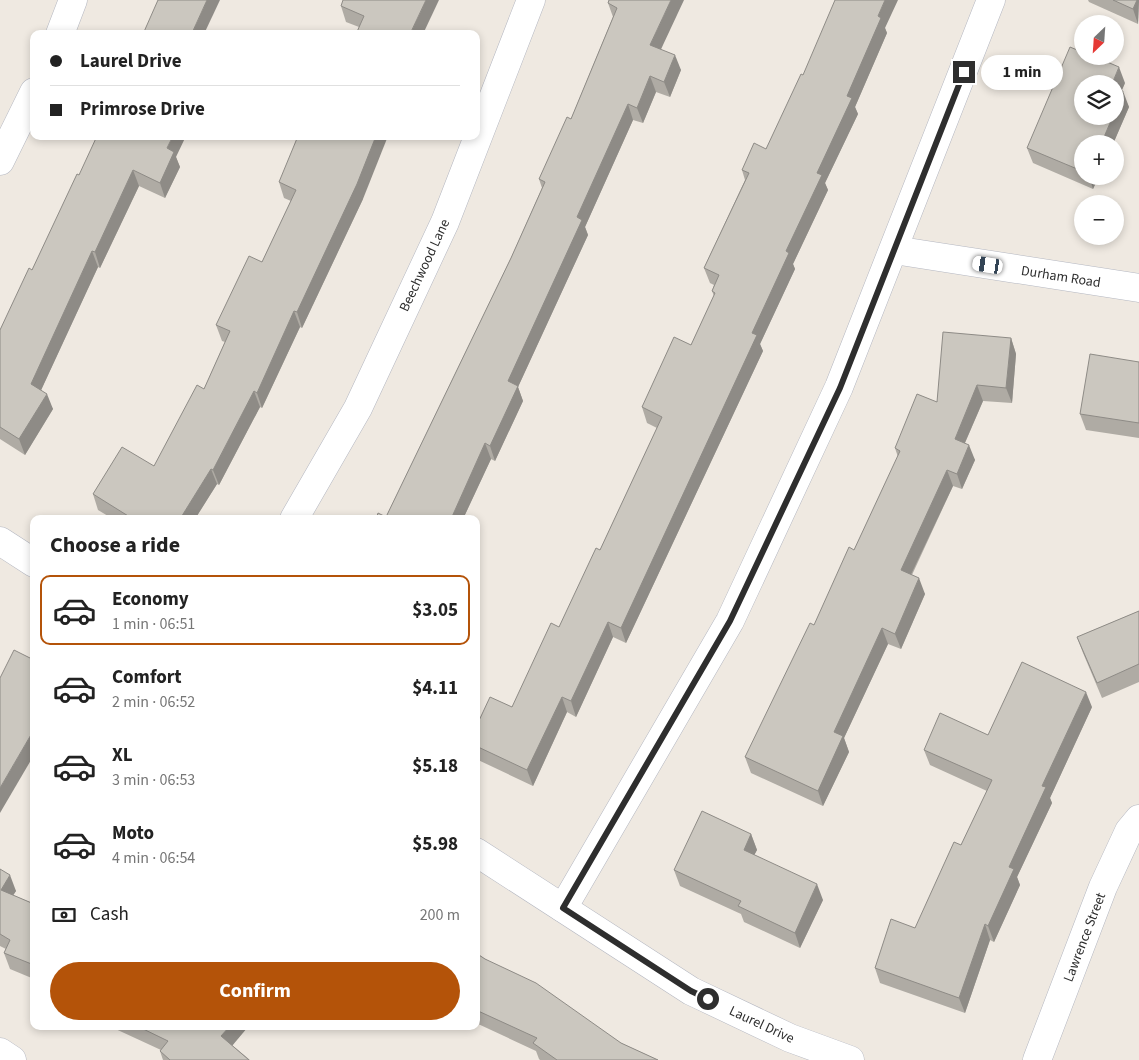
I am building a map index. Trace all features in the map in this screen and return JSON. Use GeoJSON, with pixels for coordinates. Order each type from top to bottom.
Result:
{"type":"FeatureCollection","features":[{"type":"Feature","properties":{"kind":"street"},"geometry":{"type":"LineString","coordinates":[[62,30],[73,0]]}},
{"type":"Feature","properties":{"kind":"street","name":"Beechwood Lane"},"geometry":{"type":"LineString","coordinates":[[480,132],[531,0]]}},
{"type":"Feature","properties":{"kind":"street"},"geometry":{"type":"LineString","coordinates":[[563,908],[730,621],[840,388],[991,0]]}},
{"type":"Feature","properties":{"kind":"street"},"geometry":{"type":"LineString","coordinates":[[0,161],[30,100]]}},
{"type":"Feature","properties":{"kind":"street","name":"Beechwood Lane"},"geometry":{"type":"LineString","coordinates":[[296,515],[358,408],[445,222],[477,140]]}},
{"type":"Feature","properties":{"kind":"street","name":"Durham Road"},"geometry":{"type":"LineString","coordinates":[[894,250],[1139,288]]}},
{"type":"Feature","properties":{"kind":"street"},"geometry":{"type":"LineString","coordinates":[[3,551],[30,561]]}},
{"type":"Feature","properties":{"kind":"street","name":"Lawrence Street"},"geometry":{"type":"LineString","coordinates":[[1037,1060],[1103,887],[1129,831],[1139,819]]}},
{"type":"Feature","properties":{"kind":"street","name":"Laurel Drive"},"geometry":{"type":"LineString","coordinates":[[480,855],[691,991],[790,1038],[850,1060]]}},
{"type":"Feature","properties":{"kind":"street"},"geometry":{"type":"LineString","coordinates":[[0,1052],[12,1060]]}},
{"type":"Feature","properties":{"kind":"building"},"geometry":{"type":"Polygon","coordinates":[[[158,0],[207,0],[193,30],[145,30],[158,0]]]}},
{"type":"Feature","properties":{"kind":"building"},"geometry":{"type":"Polygon","coordinates":[[[343,0],[426,0],[412,30],[358,30],[364,16],[341,6],[343,0]]]}},
{"type":"Feature","properties":{"kind":"building"},"geometry":{"type":"Polygon","coordinates":[[[609,0],[671,0],[650,45],[675,55],[664,82],[650,76],[637,108],[628,104],[577,217],[582,220],[508,381],[518,386],[490,446],[485,443],[453,515],[387,515],[511,258],[545,182],[539,179],[567,117],[571,119],[617,8],[608,3],[609,0]]]}},
{"type":"Feature","properties":{"kind":"building"},"geometry":{"type":"Polygon","coordinates":[[[835,0],[885,0],[878,16],[881,18],[847,96],[852,98],[817,173],[822,175],[786,251],[789,253],[752,333],[757,335],[621,628],[608,622],[571,701],[562,697],[527,770],[480,748],[480,718],[490,697],[512,707],[551,623],[559,627],[596,548],[600,550],[662,417],[642,407],[674,337],[691,345],[715,293],[712,291],[719,275],[704,268],[749,173],[742,170],[754,143],[766,149],[801,74],[803,75],[835,0]]]}},
{"type":"Feature","properties":{"kind":"building"},"geometry":{"type":"Polygon","coordinates":[[[1113,0],[1137,0],[1133,9],[1113,0]]]}},
{"type":"Feature","properties":{"kind":"building"},"geometry":{"type":"Polygon","coordinates":[[[1070,47],[1074,49],[1074,65],[1114,65],[1119,67],[1116,75],[1074,75],[1074,125],[1109,125],[1105,135],[1074,135],[1074,168],[1027,148],[1070,47]]]}},
{"type":"Feature","properties":{"kind":"building"},"geometry":{"type":"Polygon","coordinates":[[[95,140],[171,140],[167,148],[174,152],[160,183],[133,170],[95,252],[92,251],[31,384],[47,394],[19,439],[0,427],[0,330],[29,268],[32,270],[77,174],[79,175],[95,140]]]}},
{"type":"Feature","properties":{"kind":"building"},"geometry":{"type":"Polygon","coordinates":[[[296,140],[374,140],[357,184],[297,312],[294,311],[257,393],[254,391],[213,470],[211,469],[182,515],[127,515],[93,494],[122,447],[154,466],[197,385],[204,389],[230,331],[216,325],[249,256],[262,262],[296,190],[279,182],[296,140]]]}},
{"type":"Feature","properties":{"kind":"building"},"geometry":{"type":"Polygon","coordinates":[[[943,332],[1011,338],[1006,388],[977,385],[955,439],[969,445],[957,474],[947,470],[901,570],[919,578],[895,634],[882,628],[834,732],[843,736],[818,791],[745,757],[810,623],[814,625],[849,547],[854,550],[900,451],[895,448],[917,394],[937,402],[943,332]]]}},
{"type":"Feature","properties":{"kind":"building"},"geometry":{"type":"Polygon","coordinates":[[[1090,354],[1139,362],[1139,423],[1080,414],[1090,354]]]}},
{"type":"Feature","properties":{"kind":"building"},"geometry":{"type":"Polygon","coordinates":[[[1139,611],[1139,664],[1097,683],[1077,637],[1139,611]]]}},
{"type":"Feature","properties":{"kind":"building"},"geometry":{"type":"Polygon","coordinates":[[[14,650],[30,658],[30,736],[0,788],[0,678],[14,650]]]}},
{"type":"Feature","properties":{"kind":"building"},"geometry":{"type":"Polygon","coordinates":[[[1022,662],[1086,692],[1042,786],[1046,787],[1009,867],[1014,869],[988,926],[985,924],[959,998],[875,968],[891,919],[915,928],[954,842],[961,845],[992,780],[924,750],[940,713],[988,735],[1022,662]]]}},
{"type":"Feature","properties":{"kind":"building"},"geometry":{"type":"Polygon","coordinates":[[[702,811],[751,834],[744,850],[817,884],[795,933],[738,906],[741,901],[674,870],[702,811]]]}},
{"type":"Feature","properties":{"kind":"building"},"geometry":{"type":"Polygon","coordinates":[[[0,869],[10,875],[1,890],[30,902],[30,963],[4,953],[10,940],[0,934],[0,869]]]}},
{"type":"Feature","properties":{"kind":"building"},"geometry":{"type":"Polygon","coordinates":[[[480,956],[536,983],[621,1043],[658,1060],[557,1060],[533,1043],[537,1038],[480,1012],[480,956]]]}},
{"type":"Feature","properties":{"kind":"building"},"geometry":{"type":"Polygon","coordinates":[[[145,1030],[226,1030],[221,1036],[249,1060],[170,1060],[160,1051],[168,1041],[145,1030]]]}},
{"type":"Feature","properties":{"kind":"route"},"geometry":{"type":"LineString","coordinates":[[708,999],[691,991],[563,908],[730,621],[840,388],[964,72]]}}]}
